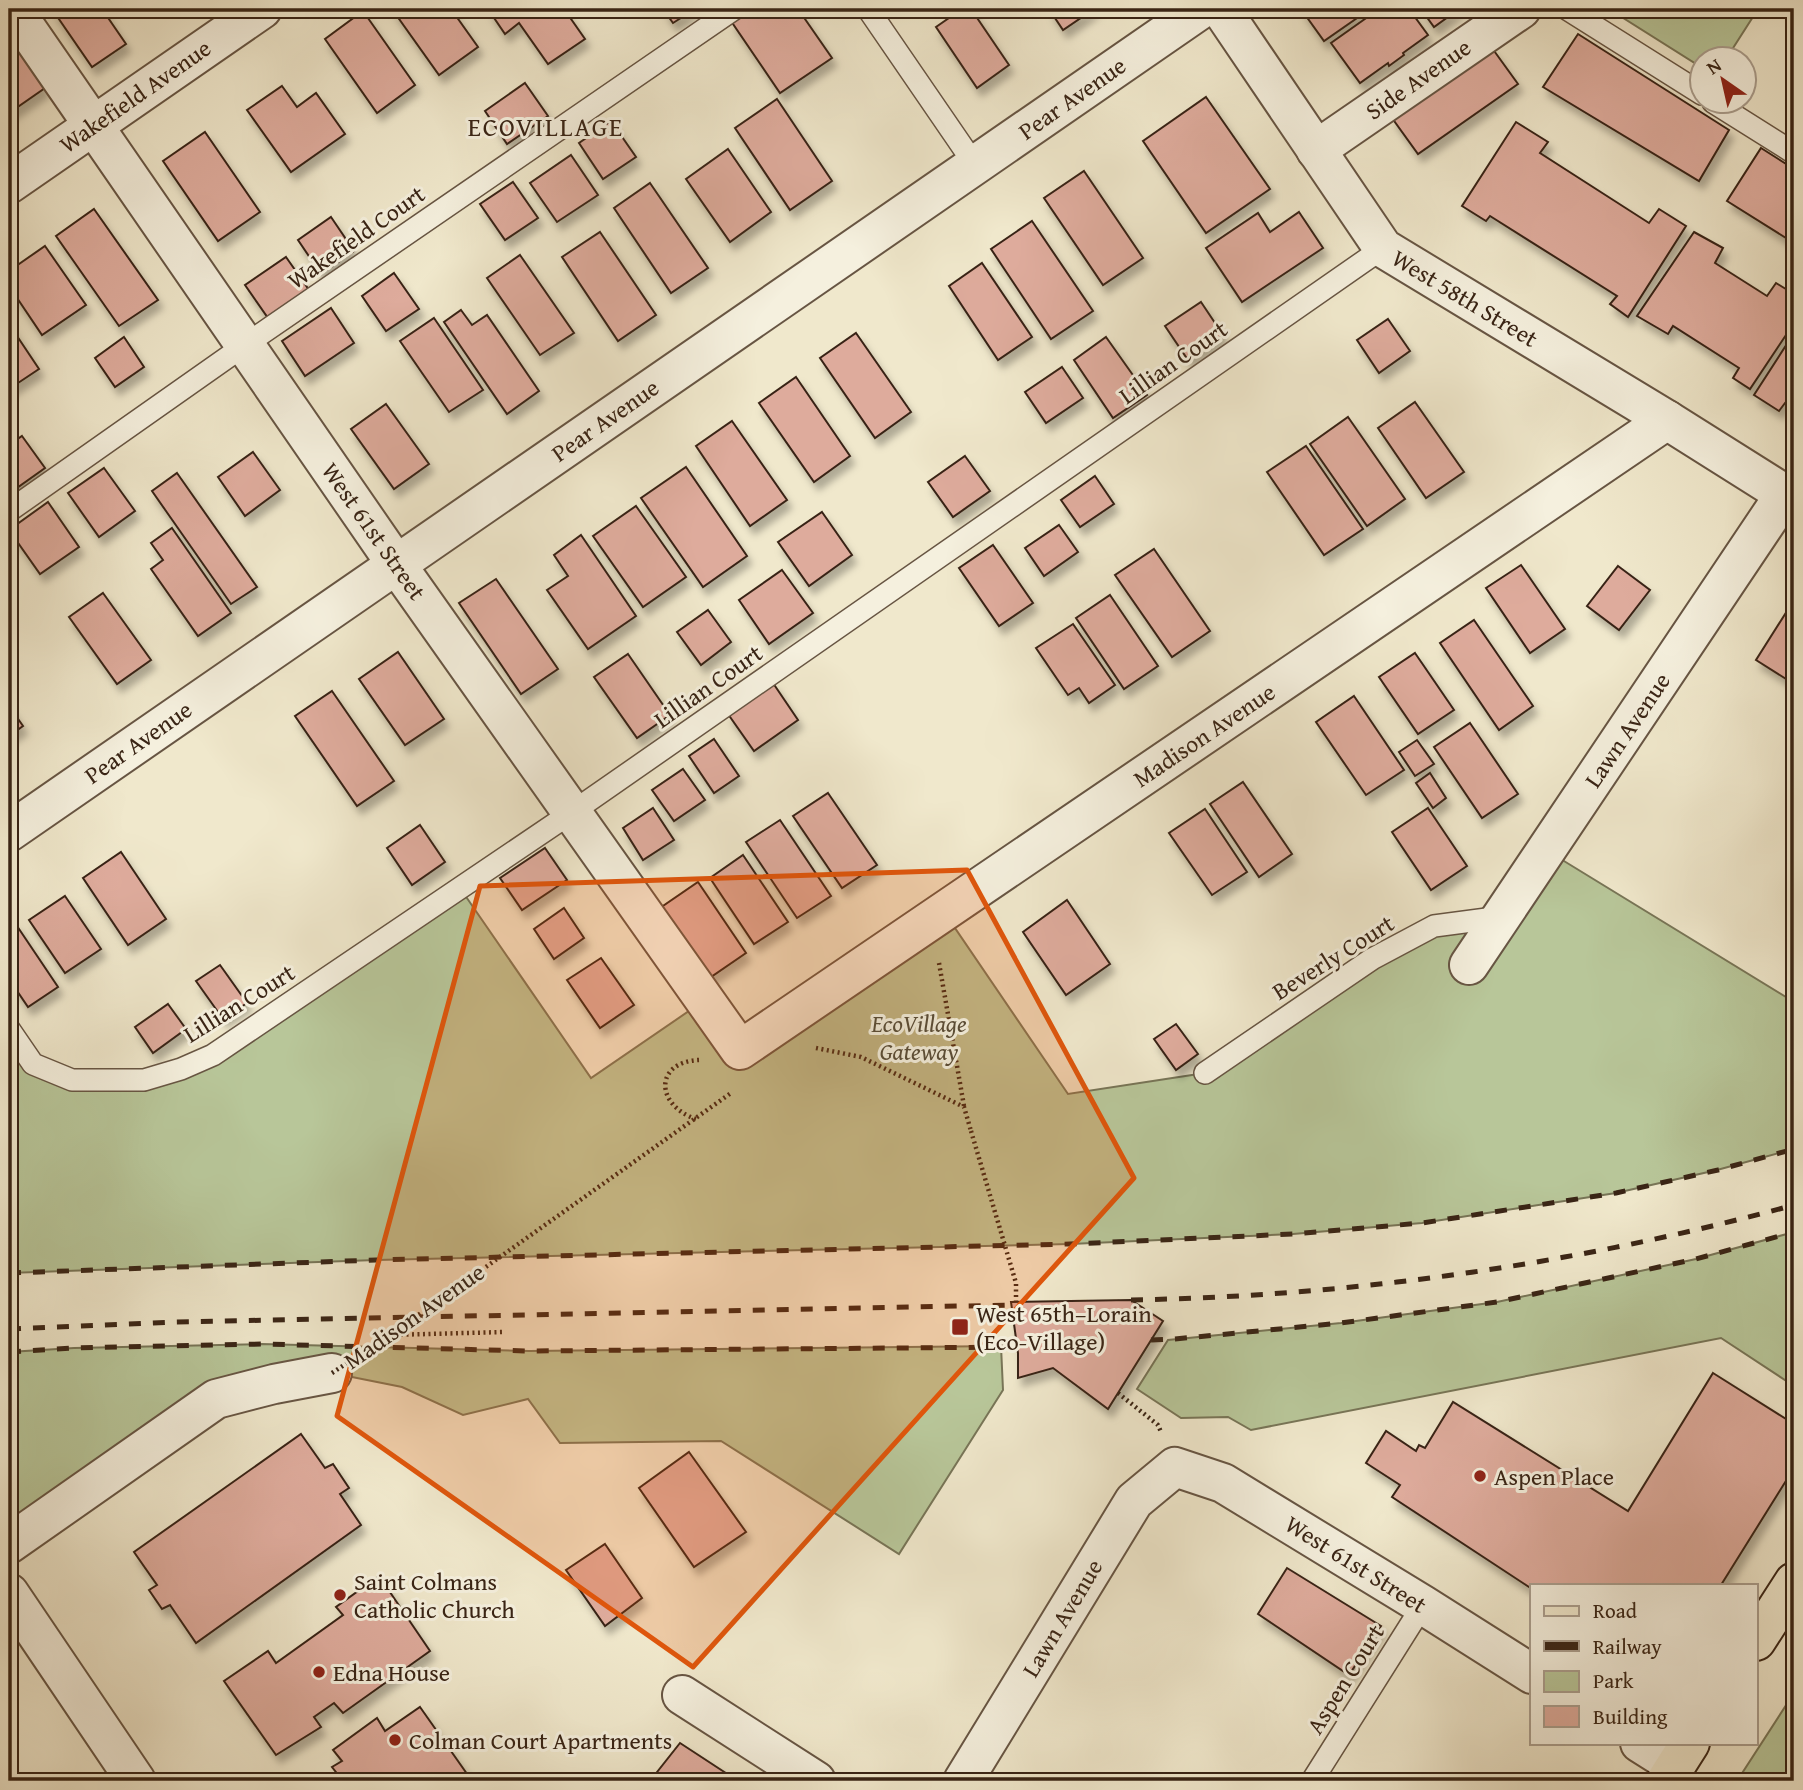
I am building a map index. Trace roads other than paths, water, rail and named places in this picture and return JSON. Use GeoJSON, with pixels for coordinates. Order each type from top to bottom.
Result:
{"type":"FeatureCollection","features":[{"type":"Feature","properties":{"kind":"main road"},"geometry":{"type":"LineString","coordinates":[[1758,1638],[1794,1582]]}},
{"type":"Feature","properties":{"kind":"street","name":"West 61st Street"},"geometry":{"type":"LineString","coordinates":[[13,9],[396,564],[740,1050]]}},
{"type":"Feature","properties":{"kind":"street","name":"Wakefield Avenue"},"geometry":{"type":"LineString","coordinates":[[9,184],[262,9]]}},
{"type":"Feature","properties":{"kind":"street","name":"Pear Avenue"},"geometry":{"type":"LineString","coordinates":[[9,832],[1201,9]]}},
{"type":"Feature","properties":{"kind":"street","name":"West 58th Street"},"geometry":{"type":"LineString","coordinates":[[1221,9],[1383,248],[1667,419],[1790,497]]}},
{"type":"Feature","properties":{"kind":"street","name":"Side Avenue"},"geometry":{"type":"LineString","coordinates":[[1316,150],[1521,9]]}},
{"type":"Feature","properties":{"kind":"street","name":"Madison Avenue"},"geometry":{"type":"LineString","coordinates":[[740,1050],[1667,419]]}},
{"type":"Feature","properties":{"kind":"street","name":"Lawn Avenue"},"geometry":{"type":"LineString","coordinates":[[1469,965],[1790,497]]}},
{"type":"Feature","properties":{"kind":"street","name":"Madison Avenue"},"geometry":{"type":"LineString","coordinates":[[9,1544],[216,1399],[332,1373]]}},
{"type":"Feature","properties":{"kind":"street","name":"West 61st Street"},"geometry":{"type":"LineString","coordinates":[[1168,1451],[1530,1673]]}},
{"type":"Feature","properties":{"kind":"street","name":"Lawn Avenue"},"geometry":{"type":"LineString","coordinates":[[963,1781],[1134,1500],[1168,1451]]}},
{"type":"Feature","properties":{"kind":"street"},"geometry":{"type":"LineString","coordinates":[[9,1593],[136,1781]]}},
{"type":"Feature","properties":{"kind":"street"},"geometry":{"type":"LineString","coordinates":[[682,1695],[816,1781]]}},
{"type":"Feature","properties":{"kind":"street"},"geometry":{"type":"LineString","coordinates":[[1642,1744],[1677,1763]]}},
{"type":"Feature","properties":{"kind":"lane","name":"Wakefield Court"},"geometry":{"type":"LineString","coordinates":[[9,511],[245,345],[734,9]]}},
{"type":"Feature","properties":{"kind":"lane"},"geometry":{"type":"LineString","coordinates":[[868,9],[975,165]]}},
{"type":"Feature","properties":{"kind":"lane"},"geometry":{"type":"LineString","coordinates":[[1567,9],[1688,85]]}},
{"type":"Feature","properties":{"kind":"lane"},"geometry":{"type":"LineString","coordinates":[[1735,116],[1794,153]]}},
{"type":"Feature","properties":{"kind":"lane","name":"Lillian Court"},"geometry":{"type":"LineString","coordinates":[[9,1029],[33,1064],[72,1080],[144,1080],[181,1069],[213,1055],[571,813],[1383,248]]}},
{"type":"Feature","properties":{"kind":"lane","name":"Beverly Court"},"geometry":{"type":"LineString","coordinates":[[1205,1073],[1372,959],[1433,926],[1502,917]]}},
{"type":"Feature","properties":{"kind":"lane","name":"Aspen Court"},"geometry":{"type":"LineString","coordinates":[[1312,1781],[1423,1605]]}},
{"type":"Feature","properties":{"kind":"railway"},"geometry":{"type":"LineString","coordinates":[[9,1273],[376,1260],[1070,1244],[1293,1234],[1422,1223],[1616,1193],[1718,1170],[1794,1149]]}},
{"type":"Feature","properties":{"kind":"railway"},"geometry":{"type":"LineString","coordinates":[[1131,1300],[1299,1292],[1465,1273],[1631,1244],[1794,1205]]}},
{"type":"Feature","properties":{"kind":"railway"},"geometry":{"type":"LineString","coordinates":[[1151,1340],[1341,1323],[1497,1302],[1696,1259],[1794,1232]]}},
{"type":"Feature","properties":{"kind":"railway"},"geometry":{"type":"LineString","coordinates":[[9,1329],[175,1322],[1012,1305]]}},
{"type":"Feature","properties":{"kind":"railway"},"geometry":{"type":"LineString","coordinates":[[9,1352],[262,1344],[529,1351],[1017,1347]]}},
{"type":"Feature","properties":{"kind":"place","name":"West 65th–Lorain (Eco-Village)"},"geometry":{"type":"Point","coordinates":[960,1327]}},
{"type":"Feature","properties":{"kind":"place","name":"Aspen Place"},"geometry":{"type":"Point","coordinates":[1480,1476]}},
{"type":"Feature","properties":{"kind":"place","name":"Saint Colmans Catholic Church"},"geometry":{"type":"Point","coordinates":[340,1595]}},
{"type":"Feature","properties":{"kind":"place","name":"Edna House"},"geometry":{"type":"Point","coordinates":[319,1672]}},
{"type":"Feature","properties":{"kind":"place","name":"Colman Court Apartments"},"geometry":{"type":"Point","coordinates":[395,1740]}},
{"type":"Feature","properties":{"kind":"district","name":"ECOVILLAGE"},"geometry":{"type":"Point","coordinates":[546,126]}},
{"type":"Feature","properties":{"kind":"park label","name":"EcoVillage Gateway"},"geometry":{"type":"Point","coordinates":[919,1037]}}]}
